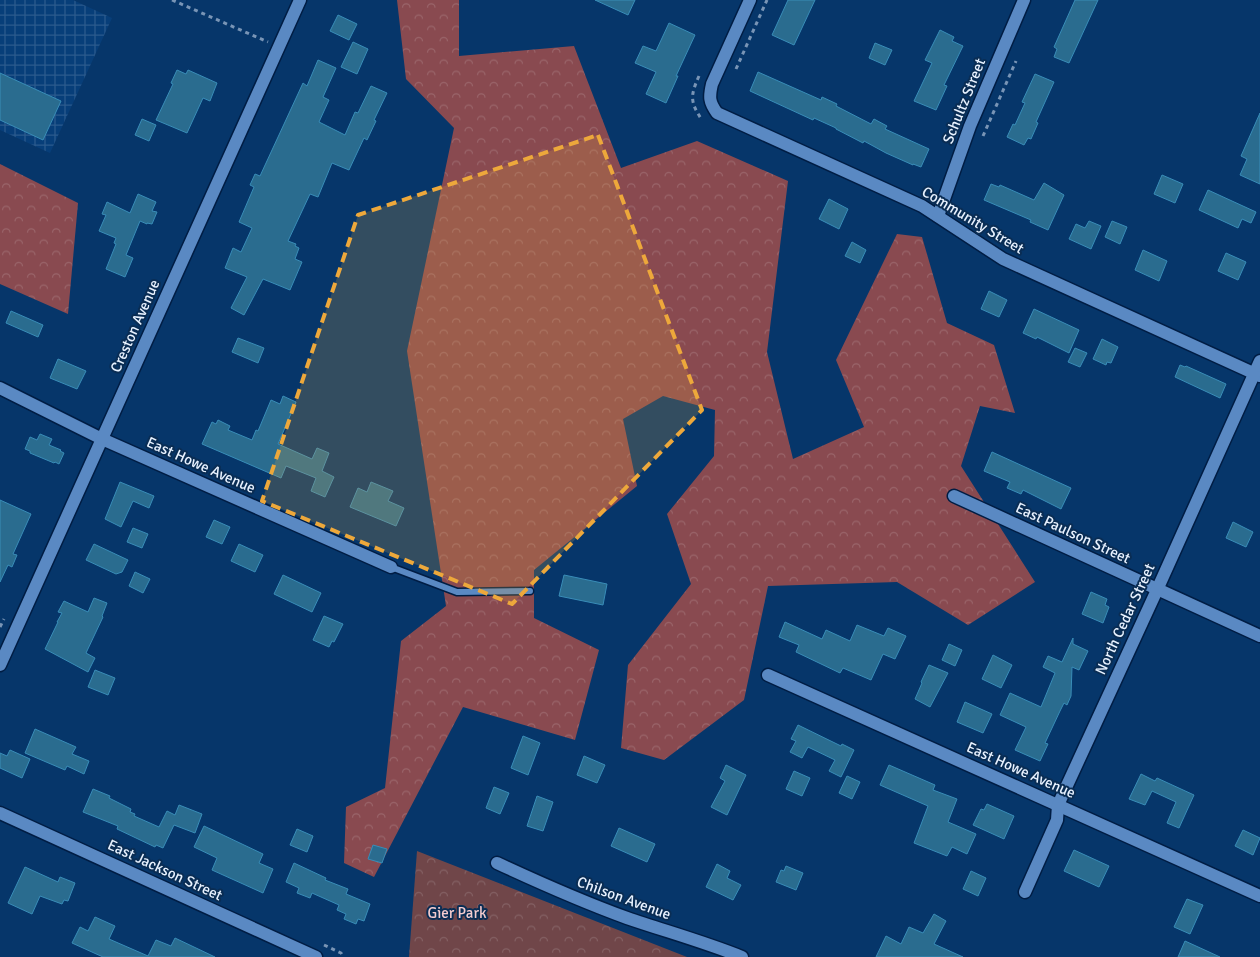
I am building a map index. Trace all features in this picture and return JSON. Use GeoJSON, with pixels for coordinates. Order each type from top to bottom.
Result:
{"type":"FeatureCollection","features":[{"type":"Feature","properties":{"kind":"street","name":"Creston Avenue"},"geometry":{"type":"LineString","coordinates":[[0,666],[300,0]]}},
{"type":"Feature","properties":{"kind":"street","name":"Community Street"},"geometry":{"type":"LineString","coordinates":[[750,0],[712,84],[710,104],[717,113],[922,206],[1003,259],[1257,374]]}},
{"type":"Feature","properties":{"kind":"street","name":"Schultz Street"},"geometry":{"type":"LineString","coordinates":[[938,216],[970,126],[1024,0]]}},
{"type":"Feature","properties":{"kind":"street","name":"North Cedar Street"},"geometry":{"type":"LineString","coordinates":[[1025,892],[1057,820],[1058,805],[1257,374],[1260,361]]}},
{"type":"Feature","properties":{"kind":"street","name":"East Howe Avenue"},"geometry":{"type":"LineString","coordinates":[[0,388],[102,439],[391,566]]}},
{"type":"Feature","properties":{"kind":"street","name":"East Paulson Street"},"geometry":{"type":"LineString","coordinates":[[954,496],[1260,636]]}},
{"type":"Feature","properties":{"kind":"street","name":"East Howe Avenue"},"geometry":{"type":"LineString","coordinates":[[768,675],[1260,896]]}},
{"type":"Feature","properties":{"kind":"street","name":"East Jackson Street"},"geometry":{"type":"LineString","coordinates":[[0,813],[316,957]]}},
{"type":"Feature","properties":{"kind":"street","name":"Chilson Avenue"},"geometry":{"type":"LineString","coordinates":[[497,863],[609,911],[742,957]]}},
{"type":"Feature","properties":{"kind":"lane"},"geometry":{"type":"LineString","coordinates":[[391,566],[457,592],[530,591]]}},
{"type":"Feature","properties":{"kind":"path"},"geometry":{"type":"LineString","coordinates":[[172,0],[279,46]]}},
{"type":"Feature","properties":{"kind":"path"},"geometry":{"type":"LineString","coordinates":[[735,72],[767,0]]}},
{"type":"Feature","properties":{"kind":"path"},"geometry":{"type":"LineString","coordinates":[[980,142],[1016,61]]}},
{"type":"Feature","properties":{"kind":"path"},"geometry":{"type":"LineString","coordinates":[[0,627],[4,619]]}},
{"type":"Feature","properties":{"kind":"highlighted area"},"geometry":{"type":"Polygon","coordinates":[[[598,135],[702,410],[512,604],[262,501],[358,215],[598,135]]]}},
{"type":"Feature","properties":{"kind":"shaded area"},"geometry":{"type":"Polygon","coordinates":[[[0,0],[73,0],[112,18],[50,153],[0,130],[0,0]]]}},
{"type":"Feature","properties":{"kind":"green space"},"geometry":{"type":"Polygon","coordinates":[[[397,0],[459,0],[459,56],[574,46],[621,168],[697,141],[788,181],[767,352],[793,459],[864,427],[836,360],[897,234],[922,237],[947,323],[994,345],[1015,413],[980,406],[961,466],[1035,582],[968,625],[897,582],[768,586],[744,700],[664,760],[621,748],[628,665],[691,584],[667,514],[714,456],[715,410],[663,396],[623,419],[637,486],[534,570],[534,618],[599,650],[575,740],[463,707],[374,877],[344,863],[346,807],[385,788],[401,641],[446,606],[407,351],[454,128],[406,79],[397,0]]]}},
{"type":"Feature","properties":{"kind":"green space"},"geometry":{"type":"Polygon","coordinates":[[[0,164],[78,203],[68,314],[0,284],[0,164]]]}},
{"type":"Feature","properties":{"kind":"green space","name":"Gier Park"},"geometry":{"type":"Polygon","coordinates":[[[417,851],[687,957],[409,957],[417,851]]]}},
{"type":"Feature","properties":{"kind":"building"},"geometry":{"type":"Polygon","coordinates":[[[595,0],[635,0],[628,15],[595,0]]]}},
{"type":"Feature","properties":{"kind":"building"},"geometry":{"type":"Polygon","coordinates":[[[788,0],[815,0],[794,45],[772,35],[788,0]]]}},
{"type":"Feature","properties":{"kind":"building"},"geometry":{"type":"Polygon","coordinates":[[[1075,0],[1098,0],[1069,63],[1054,57],[1057,49],[1054,47],[1075,0]]]}},
{"type":"Feature","properties":{"kind":"building"},"geometry":{"type":"Polygon","coordinates":[[[338,15],[357,24],[349,40],[330,31],[338,15]]]}},
{"type":"Feature","properties":{"kind":"building"},"geometry":{"type":"Polygon","coordinates":[[[669,23],[695,35],[666,103],[646,94],[656,72],[635,63],[643,46],[656,51],[669,23]]]}},
{"type":"Feature","properties":{"kind":"building"},"geometry":{"type":"Polygon","coordinates":[[[940,30],[954,37],[952,41],[963,46],[944,85],[947,86],[936,110],[914,101],[932,63],[925,60],[940,30]]]}},
{"type":"Feature","properties":{"kind":"building"},"geometry":{"type":"Polygon","coordinates":[[[353,42],[368,49],[357,74],[341,67],[353,42]]]}},
{"type":"Feature","properties":{"kind":"building"},"geometry":{"type":"Polygon","coordinates":[[[875,43],[892,50],[885,65],[869,58],[875,43]]]}},
{"type":"Feature","properties":{"kind":"building"},"geometry":{"type":"Polygon","coordinates":[[[318,60],[336,68],[323,97],[329,100],[319,122],[345,135],[355,112],[358,113],[371,86],[387,93],[367,140],[364,138],[349,170],[332,163],[318,197],[310,194],[288,241],[296,244],[295,246],[299,248],[295,259],[302,262],[290,290],[263,279],[244,315],[231,308],[247,277],[225,268],[233,248],[241,252],[252,228],[239,222],[254,187],[250,185],[255,174],[260,176],[303,83],[307,86],[318,60]]]}},
{"type":"Feature","properties":{"kind":"building"},"geometry":{"type":"Polygon","coordinates":[[[177,70],[186,74],[188,70],[217,83],[210,101],[203,98],[187,133],[156,120],[173,84],[171,83],[177,70]]]}},
{"type":"Feature","properties":{"kind":"building"},"geometry":{"type":"Polygon","coordinates":[[[758,72],[821,100],[822,97],[871,124],[874,119],[887,126],[885,129],[929,149],[921,167],[886,153],[864,141],[863,143],[836,128],[814,118],[813,120],[750,91],[758,72]]]}},
{"type":"Feature","properties":{"kind":"building"},"geometry":{"type":"Polygon","coordinates":[[[0,73],[61,101],[43,140],[0,120],[0,73]]]}},
{"type":"Feature","properties":{"kind":"building"},"geometry":{"type":"Polygon","coordinates":[[[1035,74],[1054,82],[1036,122],[1038,123],[1031,139],[1028,138],[1024,145],[1007,137],[1025,103],[1022,102],[1035,74]]]}},
{"type":"Feature","properties":{"kind":"building"},"geometry":{"type":"Polygon","coordinates":[[[1260,113],[1260,184],[1240,175],[1247,159],[1241,156],[1260,113]]]}},
{"type":"Feature","properties":{"kind":"building"},"geometry":{"type":"Polygon","coordinates":[[[142,119],[156,125],[149,141],[135,135],[142,119]]]}},
{"type":"Feature","properties":{"kind":"building"},"geometry":{"type":"Polygon","coordinates":[[[1162,175],[1183,184],[1175,203],[1154,194],[1162,175]]]}},
{"type":"Feature","properties":{"kind":"building"},"geometry":{"type":"Polygon","coordinates":[[[1044,183],[1064,195],[1048,230],[1030,222],[1031,220],[984,200],[991,184],[999,187],[1000,185],[1034,200],[1044,183]]]}},
{"type":"Feature","properties":{"kind":"building"},"geometry":{"type":"Polygon","coordinates":[[[1208,190],[1256,212],[1251,223],[1242,219],[1238,228],[1199,210],[1208,190]]]}},
{"type":"Feature","properties":{"kind":"building"},"geometry":{"type":"Polygon","coordinates":[[[138,194],[156,202],[152,211],[157,212],[152,224],[140,221],[126,255],[133,258],[125,277],[106,269],[116,244],[114,243],[116,238],[99,231],[106,215],[102,214],[107,202],[130,213],[138,194]]]}},
{"type":"Feature","properties":{"kind":"building"},"geometry":{"type":"Polygon","coordinates":[[[829,199],[848,209],[839,229],[819,219],[829,199]]]}},
{"type":"Feature","properties":{"kind":"building"},"geometry":{"type":"Polygon","coordinates":[[[1089,221],[1101,226],[1091,249],[1069,239],[1076,224],[1085,228],[1089,221]]]}},
{"type":"Feature","properties":{"kind":"building"},"geometry":{"type":"Polygon","coordinates":[[[1112,221],[1127,227],[1120,244],[1105,237],[1112,221]]]}},
{"type":"Feature","properties":{"kind":"building"},"geometry":{"type":"Polygon","coordinates":[[[852,242],[866,250],[860,263],[845,256],[852,242]]]}},
{"type":"Feature","properties":{"kind":"building"},"geometry":{"type":"Polygon","coordinates":[[[1143,250],[1167,261],[1159,281],[1135,270],[1143,250]]]}},
{"type":"Feature","properties":{"kind":"building"},"geometry":{"type":"Polygon","coordinates":[[[1226,253],[1246,262],[1238,280],[1218,271],[1226,253]]]}},
{"type":"Feature","properties":{"kind":"building"},"geometry":{"type":"Polygon","coordinates":[[[989,291],[1007,300],[999,317],[981,309],[989,291]]]}},
{"type":"Feature","properties":{"kind":"building"},"geometry":{"type":"Polygon","coordinates":[[[1034,309],[1079,330],[1069,353],[1037,337],[1036,339],[1023,333],[1034,309]]]}},
{"type":"Feature","properties":{"kind":"building"},"geometry":{"type":"Polygon","coordinates":[[[11,311],[43,325],[38,337],[6,323],[11,311]]]}},
{"type":"Feature","properties":{"kind":"building"},"geometry":{"type":"Polygon","coordinates":[[[238,338],[264,348],[258,363],[232,352],[238,338]]]}},
{"type":"Feature","properties":{"kind":"building"},"geometry":{"type":"Polygon","coordinates":[[[1102,339],[1118,347],[1111,363],[1107,362],[1106,365],[1093,359],[1102,339]]]}},
{"type":"Feature","properties":{"kind":"building"},"geometry":{"type":"Polygon","coordinates":[[[1075,348],[1087,353],[1080,367],[1068,362],[1075,348]]]}},
{"type":"Feature","properties":{"kind":"building"},"geometry":{"type":"Polygon","coordinates":[[[58,359],[86,371],[77,389],[50,378],[58,359]]]}},
{"type":"Feature","properties":{"kind":"building"},"geometry":{"type":"Polygon","coordinates":[[[1180,365],[1226,384],[1220,398],[1175,377],[1180,365]]]}},
{"type":"Feature","properties":{"kind":"building"},"geometry":{"type":"Polygon","coordinates":[[[283,396],[296,402],[278,444],[312,459],[317,448],[329,453],[322,471],[334,477],[325,497],[311,491],[316,478],[286,466],[281,478],[202,444],[212,422],[216,424],[218,420],[230,426],[228,430],[252,440],[256,430],[258,431],[271,400],[280,404],[283,396]]]}},
{"type":"Feature","properties":{"kind":"building"},"geometry":{"type":"Polygon","coordinates":[[[40,434],[52,439],[49,445],[64,453],[59,464],[30,453],[30,451],[25,449],[30,437],[37,440],[40,434]]]}},
{"type":"Feature","properties":{"kind":"building"},"geometry":{"type":"Polygon","coordinates":[[[992,452],[1071,488],[1061,509],[1023,490],[1021,494],[1007,488],[1010,482],[984,471],[992,452]]]}},
{"type":"Feature","properties":{"kind":"building"},"geometry":{"type":"Polygon","coordinates":[[[120,482],[154,496],[149,508],[133,501],[121,527],[105,519],[120,482]]]}},
{"type":"Feature","properties":{"kind":"building"},"geometry":{"type":"Polygon","coordinates":[[[371,482],[393,491],[388,501],[404,508],[396,526],[350,507],[358,488],[367,492],[371,482]]]}},
{"type":"Feature","properties":{"kind":"building"},"geometry":{"type":"Polygon","coordinates":[[[0,500],[31,514],[13,554],[17,555],[12,567],[8,565],[0,582],[0,500]]]}},
{"type":"Feature","properties":{"kind":"building"},"geometry":{"type":"Polygon","coordinates":[[[214,520],[230,527],[222,544],[206,537],[214,520]]]}},
{"type":"Feature","properties":{"kind":"building"},"geometry":{"type":"Polygon","coordinates":[[[1233,522],[1253,532],[1246,547],[1226,538],[1233,522]]]}},
{"type":"Feature","properties":{"kind":"building"},"geometry":{"type":"Polygon","coordinates":[[[133,528],[148,534],[142,548],[127,542],[133,528]]]}},
{"type":"Feature","properties":{"kind":"building"},"geometry":{"type":"Polygon","coordinates":[[[94,544],[128,560],[122,572],[116,574],[86,560],[94,544]]]}},
{"type":"Feature","properties":{"kind":"building"},"geometry":{"type":"Polygon","coordinates":[[[239,544],[263,555],[255,572],[231,561],[239,544]]]}},
{"type":"Feature","properties":{"kind":"building"},"geometry":{"type":"Polygon","coordinates":[[[135,572],[150,579],[143,593],[129,586],[135,572]]]}},
{"type":"Feature","properties":{"kind":"building"},"geometry":{"type":"Polygon","coordinates":[[[283,575],[321,593],[312,612],[274,594],[283,575]]]}},
{"type":"Feature","properties":{"kind":"building"},"geometry":{"type":"Polygon","coordinates":[[[564,575],[607,584],[603,605],[559,596],[564,575]]]}},
{"type":"Feature","properties":{"kind":"building"},"geometry":{"type":"Polygon","coordinates":[[[1091,592],[1107,599],[1105,605],[1109,607],[1103,623],[1082,614],[1091,592]]]}},
{"type":"Feature","properties":{"kind":"building"},"geometry":{"type":"Polygon","coordinates":[[[94,598],[107,603],[103,617],[86,653],[95,658],[88,672],[45,649],[62,613],[58,612],[64,601],[88,612],[94,598]]]}},
{"type":"Feature","properties":{"kind":"building"},"geometry":{"type":"Polygon","coordinates":[[[324,616],[343,624],[334,642],[332,641],[329,647],[313,640],[324,616]]]}},
{"type":"Feature","properties":{"kind":"building"},"geometry":{"type":"Polygon","coordinates":[[[785,622],[822,639],[826,630],[850,641],[857,625],[884,636],[888,628],[906,636],[895,659],[883,654],[871,680],[843,668],[840,673],[796,652],[799,645],[779,637],[785,622]]]}},
{"type":"Feature","properties":{"kind":"building"},"geometry":{"type":"Polygon","coordinates":[[[1073,638],[1073,644],[1088,651],[1079,670],[1072,667],[1071,696],[1067,705],[1064,703],[1060,711],[1045,743],[1048,744],[1040,761],[1015,750],[1026,727],[1000,715],[1010,693],[1041,707],[1055,673],[1043,667],[1048,656],[1062,662],[1073,638]]]}},
{"type":"Feature","properties":{"kind":"building"},"geometry":{"type":"Polygon","coordinates":[[[949,644],[962,650],[955,666],[942,660],[949,644]]]}},
{"type":"Feature","properties":{"kind":"building"},"geometry":{"type":"Polygon","coordinates":[[[993,655],[1012,665],[1001,688],[982,679],[993,655]]]}},
{"type":"Feature","properties":{"kind":"building"},"geometry":{"type":"Polygon","coordinates":[[[929,665],[948,673],[930,707],[915,699],[929,665]]]}},
{"type":"Feature","properties":{"kind":"building"},"geometry":{"type":"Polygon","coordinates":[[[95,670],[115,678],[108,695],[88,687],[95,670]]]}},
{"type":"Feature","properties":{"kind":"building"},"geometry":{"type":"Polygon","coordinates":[[[965,702],[992,714],[983,733],[957,722],[965,702]]]}},
{"type":"Feature","properties":{"kind":"building"},"geometry":{"type":"Polygon","coordinates":[[[798,725],[841,746],[842,744],[854,750],[841,777],[829,771],[835,760],[808,747],[802,758],[790,752],[796,741],[791,739],[798,725]]]}},
{"type":"Feature","properties":{"kind":"building"},"geometry":{"type":"Polygon","coordinates":[[[35,729],[76,747],[72,754],[89,761],[84,774],[67,766],[65,770],[25,753],[35,729]]]}},
{"type":"Feature","properties":{"kind":"building"},"geometry":{"type":"Polygon","coordinates":[[[523,736],[540,743],[528,775],[511,768],[523,736]]]}},
{"type":"Feature","properties":{"kind":"building"},"geometry":{"type":"Polygon","coordinates":[[[10,750],[30,759],[22,778],[0,768],[0,753],[7,756],[10,750]]]}},
{"type":"Feature","properties":{"kind":"building"},"geometry":{"type":"Polygon","coordinates":[[[584,756],[605,765],[597,783],[577,775],[584,756]]]}},
{"type":"Feature","properties":{"kind":"building"},"geometry":{"type":"Polygon","coordinates":[[[726,765],[746,775],[727,815],[711,807],[725,781],[720,778],[726,765]]]}},
{"type":"Feature","properties":{"kind":"building"},"geometry":{"type":"Polygon","coordinates":[[[889,765],[935,785],[933,790],[957,799],[948,822],[976,834],[967,854],[952,847],[947,856],[914,843],[928,806],[880,785],[889,765]]]}},
{"type":"Feature","properties":{"kind":"building"},"geometry":{"type":"Polygon","coordinates":[[[794,771],[810,778],[802,796],[786,789],[794,771]]]}},
{"type":"Feature","properties":{"kind":"building"},"geometry":{"type":"Polygon","coordinates":[[[1141,774],[1155,781],[1157,778],[1194,795],[1179,828],[1167,823],[1176,802],[1152,791],[1145,805],[1129,799],[1141,774]]]}},
{"type":"Feature","properties":{"kind":"building"},"geometry":{"type":"Polygon","coordinates":[[[847,776],[860,782],[852,799],[839,793],[847,776]]]}},
{"type":"Feature","properties":{"kind":"building"},"geometry":{"type":"Polygon","coordinates":[[[494,787],[509,793],[500,814],[486,808],[494,787]]]}},
{"type":"Feature","properties":{"kind":"building"},"geometry":{"type":"Polygon","coordinates":[[[93,789],[110,796],[109,798],[131,809],[130,812],[135,814],[134,816],[159,827],[167,811],[175,815],[179,805],[202,814],[195,833],[174,825],[163,848],[156,845],[155,847],[117,829],[118,826],[83,812],[93,789]]]}},
{"type":"Feature","properties":{"kind":"building"},"geometry":{"type":"Polygon","coordinates":[[[537,796],[553,802],[543,831],[527,826],[537,796]]]}},
{"type":"Feature","properties":{"kind":"building"},"geometry":{"type":"Polygon","coordinates":[[[987,804],[1014,816],[1004,839],[973,825],[981,809],[984,810],[987,804]]]}},
{"type":"Feature","properties":{"kind":"building"},"geometry":{"type":"Polygon","coordinates":[[[204,826],[263,854],[259,863],[273,869],[263,893],[212,870],[217,858],[194,847],[204,826]]]}},
{"type":"Feature","properties":{"kind":"building"},"geometry":{"type":"Polygon","coordinates":[[[619,828],[655,844],[647,862],[611,846],[619,828]]]}},
{"type":"Feature","properties":{"kind":"building"},"geometry":{"type":"Polygon","coordinates":[[[297,829],[313,836],[307,852],[290,845],[297,829]]]}},
{"type":"Feature","properties":{"kind":"building"},"geometry":{"type":"Polygon","coordinates":[[[1243,830],[1260,838],[1253,855],[1235,846],[1243,830]]]}},
{"type":"Feature","properties":{"kind":"building"},"geometry":{"type":"Polygon","coordinates":[[[373,845],[387,849],[382,863],[368,859],[373,845]]]}},
{"type":"Feature","properties":{"kind":"building"},"geometry":{"type":"Polygon","coordinates":[[[1074,850],[1109,866],[1099,887],[1064,871],[1074,850]]]}},
{"type":"Feature","properties":{"kind":"building"},"geometry":{"type":"Polygon","coordinates":[[[294,863],[326,878],[325,880],[348,889],[346,894],[370,904],[364,921],[358,919],[356,924],[344,919],[346,914],[337,910],[339,905],[312,893],[310,898],[297,893],[299,888],[286,882],[294,863]]]}},
{"type":"Feature","properties":{"kind":"building"},"geometry":{"type":"Polygon","coordinates":[[[717,864],[730,871],[727,878],[741,885],[733,900],[706,887],[717,864]]]}},
{"type":"Feature","properties":{"kind":"building"},"geometry":{"type":"Polygon","coordinates":[[[786,866],[803,873],[796,890],[776,882],[781,870],[784,871],[786,866]]]}},
{"type":"Feature","properties":{"kind":"building"},"geometry":{"type":"Polygon","coordinates":[[[25,867],[58,882],[60,877],[75,883],[68,901],[64,900],[62,904],[40,896],[32,914],[8,903],[25,867]]]}},
{"type":"Feature","properties":{"kind":"building"},"geometry":{"type":"Polygon","coordinates":[[[971,871],[986,878],[978,896],[963,889],[971,871]]]}},
{"type":"Feature","properties":{"kind":"building"},"geometry":{"type":"Polygon","coordinates":[[[1187,899],[1203,905],[1190,934],[1174,927],[1187,899]]]}},
{"type":"Feature","properties":{"kind":"building"},"geometry":{"type":"Polygon","coordinates":[[[934,914],[946,921],[934,944],[963,957],[876,957],[886,936],[901,944],[909,927],[923,933],[934,914]]]}},
{"type":"Feature","properties":{"kind":"building"},"geometry":{"type":"Polygon","coordinates":[[[95,917],[115,926],[109,939],[148,956],[156,940],[171,946],[175,938],[215,957],[103,957],[72,943],[80,927],[88,931],[95,917]]]}},
{"type":"Feature","properties":{"kind":"building"},"geometry":{"type":"Polygon","coordinates":[[[1185,941],[1220,957],[1178,957],[1185,941]]]}}]}
